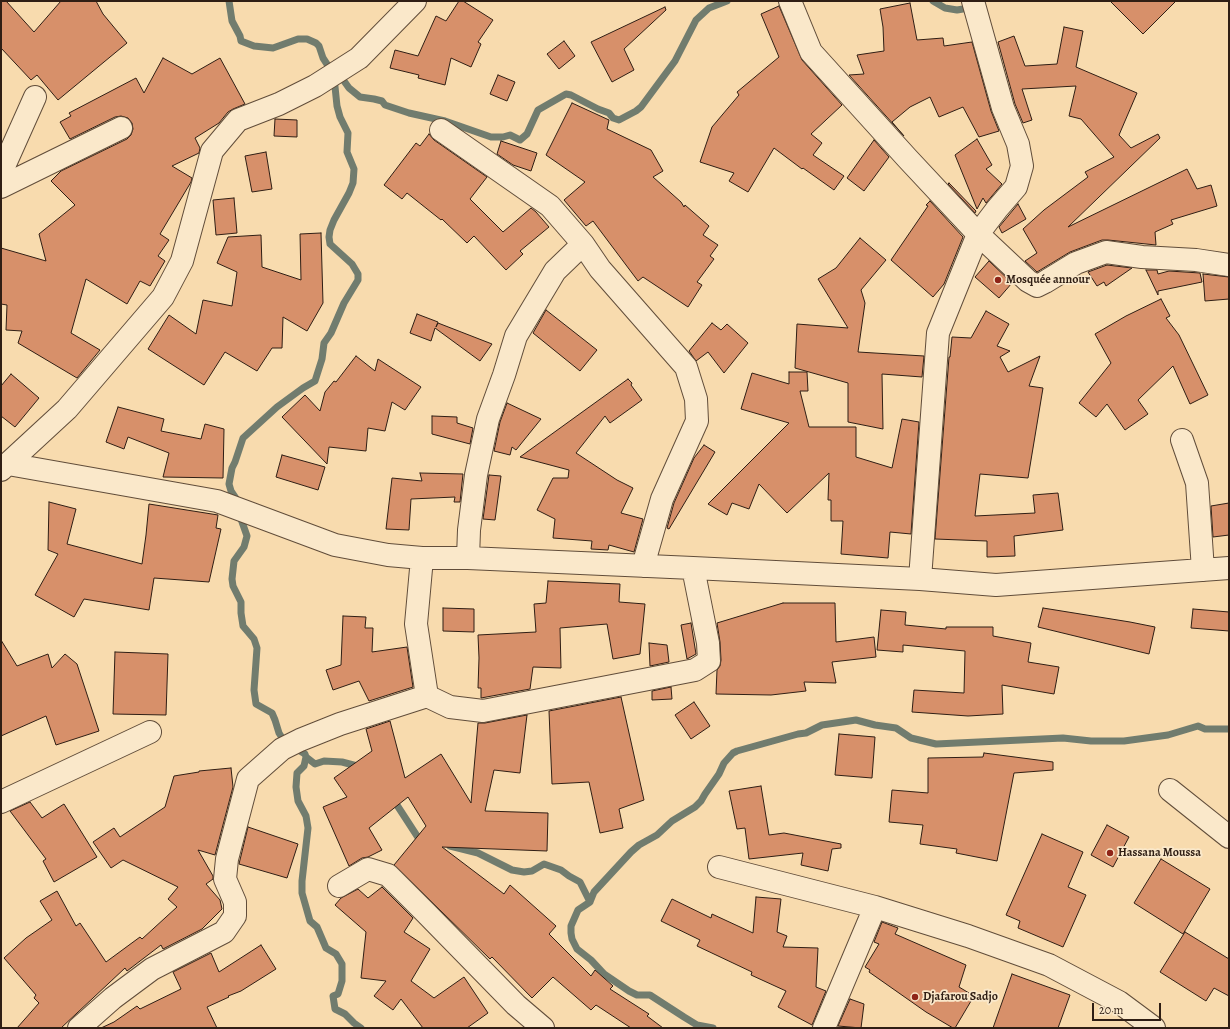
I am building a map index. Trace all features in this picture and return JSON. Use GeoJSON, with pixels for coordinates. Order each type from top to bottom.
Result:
{"type":"FeatureCollection","features":[{"type":"Feature","properties":{"kind":"street"},"geometry":{"type":"LineString","coordinates":[[4,467],[66,409],[163,297],[182,260],[212,151],[238,120],[279,104],[315,86],[358,58],[415,1]]}},
{"type":"Feature","properties":{"kind":"street"},"geometry":{"type":"LineString","coordinates":[[790,1],[811,52],[978,234],[1024,277],[1037,286],[1076,263],[1106,252],[1142,257],[1196,260],[1229,265]]}},
{"type":"Feature","properties":{"kind":"street"},"geometry":{"type":"LineString","coordinates":[[920,579],[938,333],[978,234],[1016,187],[1022,166],[1018,144],[1003,108],[973,1]]}},
{"type":"Feature","properties":{"kind":"street"},"geometry":{"type":"LineString","coordinates":[[1,173],[35,97]]}},
{"type":"Feature","properties":{"kind":"street"},"geometry":{"type":"LineString","coordinates":[[1,187],[121,128]]}},
{"type":"Feature","properties":{"kind":"street"},"geometry":{"type":"LineString","coordinates":[[441,130],[550,206],[583,244],[600,268],[686,367],[696,399],[697,421],[662,499],[643,566]]}},
{"type":"Feature","properties":{"kind":"street"},"geometry":{"type":"LineString","coordinates":[[468,558],[469,530],[476,475],[488,419],[516,336],[555,271],[583,244]]}},
{"type":"Feature","properties":{"kind":"street"},"geometry":{"type":"LineString","coordinates":[[1182,440],[1197,483],[1203,570]]}},
{"type":"Feature","properties":{"kind":"street"},"geometry":{"type":"LineString","coordinates":[[4,467],[217,501],[335,545],[388,556],[694,568],[920,579],[996,585],[1229,568]]}},
{"type":"Feature","properties":{"kind":"street"},"geometry":{"type":"LineString","coordinates":[[422,558],[416,624],[427,696]]}},
{"type":"Feature","properties":{"kind":"street"},"geometry":{"type":"LineString","coordinates":[[80,1028],[113,998],[152,969],[224,932],[235,916],[235,902],[225,879],[227,859],[248,779],[291,745],[340,724],[427,696],[450,707],[483,711],[695,670],[708,661],[708,643],[694,568]]}},
{"type":"Feature","properties":{"kind":"street"},"geometry":{"type":"LineString","coordinates":[[1,802],[150,732]]}},
{"type":"Feature","properties":{"kind":"street"},"geometry":{"type":"LineString","coordinates":[[1170,790],[1229,837]]}},
{"type":"Feature","properties":{"kind":"street"},"geometry":{"type":"LineString","coordinates":[[719,867],[876,907],[968,936],[1049,965],[1119,1002],[1154,1028]]}},
{"type":"Feature","properties":{"kind":"street"},"geometry":{"type":"LineString","coordinates":[[340,886],[368,869],[388,875],[516,1005],[543,1028]]}},
{"type":"Feature","properties":{"kind":"street"},"geometry":{"type":"LineString","coordinates":[[824,1028],[876,907]]}},
{"type":"Feature","properties":{"kind":"building"},"geometry":{"type":"Polygon","coordinates":[[[1,1],[6,1],[34,32],[61,1],[96,1],[103,14],[127,43],[58,100],[37,75],[31,80],[1,48],[1,1]]]}},
{"type":"Feature","properties":{"kind":"building"},"geometry":{"type":"Polygon","coordinates":[[[459,1],[463,1],[493,20],[478,42],[481,44],[471,67],[451,58],[445,85],[418,78],[419,75],[390,68],[395,50],[418,56],[436,16],[446,21],[459,1]]]}},
{"type":"Feature","properties":{"kind":"building"},"geometry":{"type":"Polygon","coordinates":[[[1110,1],[1176,1],[1143,34],[1110,1]]]}},
{"type":"Feature","properties":{"kind":"building"},"geometry":{"type":"Polygon","coordinates":[[[910,3],[917,40],[943,38],[944,46],[972,42],[991,111],[999,131],[979,137],[963,107],[939,117],[930,97],[910,107],[892,122],[904,136],[849,75],[864,74],[857,55],[884,51],[883,27],[880,9],[910,3]]]}},
{"type":"Feature","properties":{"kind":"building"},"geometry":{"type":"Polygon","coordinates":[[[779,6],[802,60],[842,105],[811,134],[822,143],[813,155],[844,176],[834,190],[774,148],[748,192],[729,181],[734,173],[700,162],[712,127],[739,95],[737,92],[779,57],[761,14],[779,6]]]}},
{"type":"Feature","properties":{"kind":"building"},"geometry":{"type":"Polygon","coordinates":[[[665,7],[666,10],[624,49],[634,70],[612,82],[591,42],[665,7]]]}},
{"type":"Feature","properties":{"kind":"building"},"geometry":{"type":"Polygon","coordinates":[[[1064,27],[1083,31],[1076,67],[1137,93],[1119,135],[1131,148],[1158,134],[1160,138],[1068,227],[1187,169],[1197,189],[1211,185],[1217,206],[1171,220],[1173,224],[1155,232],[1156,245],[1102,240],[1070,252],[1037,272],[1025,261],[1037,253],[1023,229],[1044,210],[1088,177],[1085,172],[1114,157],[1081,119],[1069,116],[1076,86],[1022,89],[1032,120],[1023,123],[1015,104],[998,42],[1014,36],[1025,66],[1057,64],[1064,27]]]}},
{"type":"Feature","properties":{"kind":"building"},"geometry":{"type":"Polygon","coordinates":[[[564,41],[575,56],[559,69],[547,54],[564,41]]]}},
{"type":"Feature","properties":{"kind":"building"},"geometry":{"type":"Polygon","coordinates":[[[163,58],[192,74],[220,58],[245,104],[228,112],[219,123],[195,138],[200,148],[199,153],[172,166],[192,178],[160,234],[169,240],[158,256],[165,261],[150,286],[140,281],[127,304],[86,279],[71,333],[100,350],[77,378],[18,343],[22,331],[6,330],[7,305],[1,304],[1,248],[46,261],[39,234],[75,205],[51,181],[61,171],[127,139],[131,135],[133,129],[132,123],[128,118],[121,116],[115,117],[70,139],[60,122],[71,116],[69,113],[136,78],[144,93],[163,58]]]}},
{"type":"Feature","properties":{"kind":"building"},"geometry":{"type":"Polygon","coordinates":[[[498,75],[515,82],[507,101],[490,94],[498,75]]]}},
{"type":"Feature","properties":{"kind":"building"},"geometry":{"type":"Polygon","coordinates":[[[572,103],[609,120],[607,129],[651,150],[663,171],[653,177],[681,202],[684,207],[685,205],[709,226],[703,235],[718,245],[710,256],[714,259],[697,282],[702,285],[688,307],[643,277],[638,281],[593,221],[586,226],[564,200],[585,182],[546,155],[572,103]]]}},
{"type":"Feature","properties":{"kind":"building"},"geometry":{"type":"Polygon","coordinates":[[[275,119],[297,120],[297,137],[274,136],[275,119]]]}},
{"type":"Feature","properties":{"kind":"building"},"geometry":{"type":"Polygon","coordinates":[[[429,134],[434,140],[487,177],[470,199],[503,232],[531,208],[549,227],[520,251],[523,254],[506,270],[474,236],[467,243],[442,219],[441,220],[407,193],[402,199],[384,185],[416,143],[420,146],[429,134]]]}},
{"type":"Feature","properties":{"kind":"building"},"geometry":{"type":"Polygon","coordinates":[[[977,139],[992,165],[986,169],[1002,184],[986,203],[983,198],[977,209],[955,155],[977,139]]]}},
{"type":"Feature","properties":{"kind":"building"},"geometry":{"type":"Polygon","coordinates":[[[874,140],[889,157],[864,191],[847,178],[874,140]]]}},
{"type":"Feature","properties":{"kind":"building"},"geometry":{"type":"Polygon","coordinates":[[[501,141],[537,153],[531,171],[513,165],[497,154],[501,141]]]}},
{"type":"Feature","properties":{"kind":"building"},"geometry":{"type":"Polygon","coordinates":[[[266,152],[272,189],[252,192],[245,156],[266,152]]]}},
{"type":"Feature","properties":{"kind":"building"},"geometry":{"type":"Polygon","coordinates":[[[949,183],[976,211],[975,213],[948,184],[949,183]]]}},
{"type":"Feature","properties":{"kind":"building"},"geometry":{"type":"Polygon","coordinates":[[[234,198],[237,233],[216,235],[213,200],[234,198]]]}},
{"type":"Feature","properties":{"kind":"building"},"geometry":{"type":"Polygon","coordinates":[[[930,201],[963,237],[944,284],[933,297],[891,260],[930,201]]]}},
{"type":"Feature","properties":{"kind":"building"},"geometry":{"type":"Polygon","coordinates":[[[1018,204],[1026,219],[1002,233],[999,227],[1018,204]]]}},
{"type":"Feature","properties":{"kind":"building"},"geometry":{"type":"Polygon","coordinates":[[[321,233],[323,303],[307,331],[283,317],[282,348],[272,348],[257,371],[225,352],[204,385],[148,349],[169,315],[196,334],[203,300],[232,306],[237,272],[217,263],[228,237],[261,235],[262,267],[301,280],[300,234],[321,233]]]}},
{"type":"Feature","properties":{"kind":"building"},"geometry":{"type":"Polygon","coordinates":[[[860,238],[886,260],[861,290],[865,303],[858,352],[924,356],[922,377],[882,374],[883,429],[848,422],[848,383],[795,368],[797,324],[848,328],[818,279],[836,268],[860,238]]]}},
{"type":"Feature","properties":{"kind":"building"},"geometry":{"type":"Polygon","coordinates":[[[989,261],[1012,283],[999,298],[975,277],[989,261]]]}},
{"type":"Feature","properties":{"kind":"building"},"geometry":{"type":"Polygon","coordinates":[[[1107,265],[1132,268],[1106,286],[1104,282],[1097,286],[1088,272],[1107,265]]]}},
{"type":"Feature","properties":{"kind":"building"},"geometry":{"type":"Polygon","coordinates":[[[1146,270],[1157,270],[1158,274],[1169,271],[1200,273],[1202,282],[1158,291],[1158,295],[1146,270]]]}},
{"type":"Feature","properties":{"kind":"building"},"geometry":{"type":"Polygon","coordinates":[[[1203,274],[1229,277],[1229,299],[1205,301],[1203,274]]]}},
{"type":"Feature","properties":{"kind":"building"},"geometry":{"type":"Polygon","coordinates":[[[1161,299],[1170,316],[1166,318],[1179,335],[1208,395],[1190,404],[1173,366],[1138,400],[1148,414],[1125,430],[1107,404],[1096,417],[1079,403],[1111,363],[1095,334],[1126,316],[1161,299]]]}},
{"type":"Feature","properties":{"kind":"building"},"geometry":{"type":"Polygon","coordinates":[[[546,310],[597,350],[580,371],[533,333],[546,310]]]}},
{"type":"Feature","properties":{"kind":"building"},"geometry":{"type":"Polygon","coordinates":[[[986,311],[1009,324],[997,346],[1010,351],[1000,357],[1008,372],[1040,356],[1029,386],[1043,388],[1028,478],[980,474],[975,516],[1035,513],[1033,495],[1058,493],[1063,530],[1014,536],[1015,556],[987,557],[987,541],[935,539],[949,357],[952,337],[971,338],[986,311]]]}},
{"type":"Feature","properties":{"kind":"building"},"geometry":{"type":"Polygon","coordinates":[[[417,314],[438,322],[436,327],[438,323],[492,344],[480,361],[435,328],[431,341],[410,333],[417,314]]]}},
{"type":"Feature","properties":{"kind":"building"},"geometry":{"type":"Polygon","coordinates":[[[712,323],[721,330],[727,324],[748,343],[724,373],[708,352],[696,361],[689,351],[712,323]]]}},
{"type":"Feature","properties":{"kind":"building"},"geometry":{"type":"Polygon","coordinates":[[[356,356],[375,371],[378,359],[421,387],[405,410],[392,402],[385,431],[368,428],[366,451],[329,447],[327,464],[282,417],[305,395],[320,411],[325,392],[334,381],[336,382],[356,356]]]}},
{"type":"Feature","properties":{"kind":"building"},"geometry":{"type":"Polygon","coordinates":[[[789,372],[807,372],[808,391],[800,391],[809,427],[856,427],[856,457],[892,468],[902,419],[919,422],[911,534],[890,532],[888,558],[841,554],[843,521],[831,521],[831,500],[828,500],[829,473],[787,513],[759,484],[749,509],[732,503],[727,515],[708,504],[789,423],[741,409],[752,373],[789,384],[789,372]]]}},
{"type":"Feature","properties":{"kind":"building"},"geometry":{"type":"Polygon","coordinates":[[[11,374],[39,398],[15,427],[1,416],[1,386],[11,374]]]}},
{"type":"Feature","properties":{"kind":"building"},"geometry":{"type":"Polygon","coordinates":[[[628,379],[642,400],[610,423],[605,416],[576,453],[617,480],[633,488],[621,513],[643,519],[634,552],[609,545],[608,550],[591,549],[592,541],[553,538],[555,519],[537,510],[553,478],[568,478],[569,470],[520,457],[628,379]]]}},
{"type":"Feature","properties":{"kind":"building"},"geometry":{"type":"Polygon","coordinates":[[[507,403],[541,419],[516,450],[512,447],[510,455],[494,451],[500,422],[507,403]]]}},
{"type":"Feature","properties":{"kind":"building"},"geometry":{"type":"Polygon","coordinates":[[[118,407],[164,419],[161,431],[201,439],[205,424],[224,429],[223,478],[163,477],[169,453],[128,437],[124,449],[106,442],[118,407]]]}},
{"type":"Feature","properties":{"kind":"building"},"geometry":{"type":"Polygon","coordinates":[[[432,416],[457,417],[457,423],[473,428],[470,444],[432,434],[432,416]]]}},
{"type":"Feature","properties":{"kind":"building"},"geometry":{"type":"Polygon","coordinates":[[[704,445],[715,452],[669,529],[667,528],[674,503],[694,458],[704,445]]]}},
{"type":"Feature","properties":{"kind":"building"},"geometry":{"type":"Polygon","coordinates":[[[282,455],[325,467],[318,490],[276,477],[282,455]]]}},
{"type":"Feature","properties":{"kind":"building"},"geometry":{"type":"Polygon","coordinates":[[[420,473],[463,474],[460,502],[454,502],[455,497],[411,499],[409,530],[386,529],[392,478],[422,481],[420,473]]]}},
{"type":"Feature","properties":{"kind":"building"},"geometry":{"type":"Polygon","coordinates":[[[489,475],[501,476],[495,520],[483,519],[489,475]]]}},
{"type":"Feature","properties":{"kind":"building"},"geometry":{"type":"Polygon","coordinates":[[[49,502],[76,509],[67,544],[142,564],[149,504],[218,515],[216,528],[221,529],[209,582],[154,578],[149,610],[84,599],[74,617],[35,595],[58,554],[48,550],[49,502]]]}},
{"type":"Feature","properties":{"kind":"building"},"geometry":{"type":"Polygon","coordinates":[[[1229,503],[1229,535],[1213,537],[1211,506],[1229,503]]]}},
{"type":"Feature","properties":{"kind":"building"},"geometry":{"type":"Polygon","coordinates":[[[548,581],[620,584],[619,602],[645,604],[640,654],[613,659],[607,624],[560,628],[561,668],[533,667],[530,689],[481,698],[481,688],[478,688],[478,635],[536,632],[534,604],[546,603],[548,581]]]}},
{"type":"Feature","properties":{"kind":"building"},"geometry":{"type":"Polygon","coordinates":[[[783,603],[835,603],[836,642],[874,637],[876,657],[832,662],[836,683],[804,682],[806,691],[771,695],[716,694],[717,670],[720,666],[721,660],[717,623],[783,603]]]}},
{"type":"Feature","properties":{"kind":"building"},"geometry":{"type":"Polygon","coordinates":[[[443,608],[474,609],[474,632],[443,631],[443,608]]]}},
{"type":"Feature","properties":{"kind":"building"},"geometry":{"type":"Polygon","coordinates":[[[1043,608],[1155,627],[1149,654],[1038,627],[1043,608]]]}},
{"type":"Feature","properties":{"kind":"building"},"geometry":{"type":"Polygon","coordinates":[[[1193,609],[1229,612],[1229,631],[1191,628],[1193,609]]]}},
{"type":"Feature","properties":{"kind":"building"},"geometry":{"type":"Polygon","coordinates":[[[881,610],[906,612],[905,625],[946,629],[946,627],[993,627],[993,636],[1031,643],[1028,662],[1059,667],[1054,694],[1002,685],[1003,714],[968,716],[912,712],[914,690],[964,693],[965,651],[903,645],[903,652],[877,650],[881,610]]]}},
{"type":"Feature","properties":{"kind":"building"},"geometry":{"type":"Polygon","coordinates":[[[343,616],[366,617],[365,628],[373,628],[372,652],[407,647],[413,687],[369,701],[359,681],[333,690],[326,670],[341,665],[343,616]]]}},
{"type":"Feature","properties":{"kind":"building"},"geometry":{"type":"Polygon","coordinates":[[[691,623],[696,654],[687,659],[681,625],[691,623]]]}},
{"type":"Feature","properties":{"kind":"building"},"geometry":{"type":"Polygon","coordinates":[[[1,640],[17,666],[48,654],[52,668],[65,654],[77,664],[99,731],[56,745],[46,716],[1,736],[1,640]]]}},
{"type":"Feature","properties":{"kind":"building"},"geometry":{"type":"Polygon","coordinates":[[[649,643],[667,645],[669,662],[650,666],[649,643]]]}},
{"type":"Feature","properties":{"kind":"building"},"geometry":{"type":"Polygon","coordinates":[[[115,652],[168,654],[166,715],[113,714],[115,652]]]}},
{"type":"Feature","properties":{"kind":"building"},"geometry":{"type":"Polygon","coordinates":[[[671,687],[672,699],[652,700],[652,691],[671,687]]]}},
{"type":"Feature","properties":{"kind":"building"},"geometry":{"type":"Polygon","coordinates":[[[621,697],[644,800],[619,809],[623,828],[600,833],[589,782],[552,784],[549,711],[621,697]]]}},
{"type":"Feature","properties":{"kind":"building"},"geometry":{"type":"Polygon","coordinates":[[[694,702],[710,726],[691,739],[675,715],[694,702]]]}},
{"type":"Feature","properties":{"kind":"building"},"geometry":{"type":"Polygon","coordinates":[[[527,715],[520,773],[494,770],[485,811],[548,813],[547,851],[442,847],[504,894],[510,885],[556,926],[549,934],[591,976],[595,970],[613,986],[610,989],[649,1014],[647,1016],[663,1028],[631,1028],[596,1005],[591,1010],[553,977],[532,998],[492,957],[490,959],[394,865],[426,826],[408,797],[369,828],[382,850],[368,857],[362,858],[349,866],[323,807],[347,797],[334,778],[372,751],[366,729],[390,721],[405,778],[441,754],[471,803],[478,723],[527,715]]]}},
{"type":"Feature","properties":{"kind":"building"},"geometry":{"type":"Polygon","coordinates":[[[839,734],[875,737],[872,778],[835,775],[839,734]]]}},
{"type":"Feature","properties":{"kind":"building"},"geometry":{"type":"Polygon","coordinates":[[[984,753],[1053,762],[1053,770],[1014,773],[997,861],[956,853],[957,849],[920,844],[923,825],[889,822],[892,790],[928,793],[928,758],[983,757],[984,753]]]}},
{"type":"Feature","properties":{"kind":"building"},"geometry":{"type":"Polygon","coordinates":[[[231,768],[233,787],[215,855],[198,850],[213,876],[213,879],[206,884],[220,900],[222,909],[202,929],[163,949],[161,945],[127,971],[125,968],[61,1028],[17,1028],[39,1003],[34,998],[36,995],[4,958],[26,938],[52,920],[40,901],[57,891],[76,926],[80,923],[106,962],[140,937],[142,939],[177,907],[168,899],[178,887],[123,860],[111,868],[93,842],[114,828],[120,837],[165,807],[174,776],[199,771],[231,768]]]}},
{"type":"Feature","properties":{"kind":"building"},"geometry":{"type":"Polygon","coordinates":[[[761,786],[769,835],[784,833],[841,844],[841,848],[832,849],[828,871],[801,865],[803,853],[749,859],[745,828],[737,829],[729,791],[761,786]]]}},
{"type":"Feature","properties":{"kind":"building"},"geometry":{"type":"Polygon","coordinates":[[[30,802],[42,818],[64,804],[97,857],[54,882],[43,861],[46,859],[10,811],[30,802]]]}},
{"type":"Feature","properties":{"kind":"building"},"geometry":{"type":"Polygon","coordinates":[[[1107,825],[1129,837],[1113,867],[1091,855],[1107,825]]]}},
{"type":"Feature","properties":{"kind":"building"},"geometry":{"type":"Polygon","coordinates":[[[248,827],[298,844],[287,878],[239,864],[248,827]]]}},
{"type":"Feature","properties":{"kind":"building"},"geometry":{"type":"Polygon","coordinates":[[[1042,834],[1083,852],[1068,887],[1086,895],[1063,947],[1018,928],[1020,921],[1006,915],[1042,834]]]}},
{"type":"Feature","properties":{"kind":"building"},"geometry":{"type":"Polygon","coordinates":[[[1161,859],[1210,889],[1183,934],[1134,903],[1161,859]]]}},
{"type":"Feature","properties":{"kind":"building"},"geometry":{"type":"Polygon","coordinates":[[[382,887],[413,918],[404,932],[430,949],[411,981],[434,998],[464,977],[488,1013],[467,1028],[423,1028],[401,999],[393,1010],[374,996],[386,981],[361,978],[366,932],[335,905],[341,898],[358,889],[368,898],[382,887]]]}},
{"type":"Feature","properties":{"kind":"building"},"geometry":{"type":"Polygon","coordinates":[[[756,897],[781,899],[777,932],[787,936],[783,947],[818,948],[816,987],[826,991],[812,1025],[778,1007],[786,991],[751,975],[752,972],[697,946],[700,940],[661,921],[672,899],[711,918],[712,914],[753,933],[756,897]]]}},
{"type":"Feature","properties":{"kind":"building"},"geometry":{"type":"Polygon","coordinates":[[[882,922],[898,928],[895,934],[966,965],[959,987],[974,996],[955,1028],[926,1012],[869,972],[870,970],[865,967],[879,944],[874,942],[882,922]]]}},
{"type":"Feature","properties":{"kind":"building"},"geometry":{"type":"Polygon","coordinates":[[[1185,932],[1229,959],[1229,996],[1214,988],[1206,1001],[1160,972],[1185,932]]]}},
{"type":"Feature","properties":{"kind":"building"},"geometry":{"type":"Polygon","coordinates":[[[261,945],[276,969],[241,991],[207,1007],[217,1028],[101,1028],[114,1022],[137,1006],[140,1009],[181,989],[173,972],[211,953],[219,972],[261,945]]]}},
{"type":"Feature","properties":{"kind":"building"},"geometry":{"type":"Polygon","coordinates":[[[1012,974],[1070,995],[1058,1028],[993,1028],[1012,974]]]}},
{"type":"Feature","properties":{"kind":"building"},"geometry":{"type":"Polygon","coordinates":[[[850,999],[864,1004],[861,1028],[838,1026],[850,999]]]}},
{"type":"Feature","properties":{"kind":"waterway"},"geometry":{"type":"LineString","coordinates":[[229,1],[232,21],[241,41],[254,46],[273,48],[298,39],[307,39],[319,46],[323,58],[334,75],[344,81],[349,88],[360,97],[382,101],[385,105],[409,113],[445,121],[491,137],[503,137],[510,135],[520,140],[527,134],[538,110],[566,94],[609,113],[613,118],[619,120],[636,111],[641,107],[675,61],[696,20],[709,8],[727,1]]}},
{"type":"Feature","properties":{"kind":"waterway"},"geometry":{"type":"LineString","coordinates":[[933,1],[945,8],[957,10],[963,9],[971,4]]}},
{"type":"Feature","properties":{"kind":"waterway"},"geometry":{"type":"LineString","coordinates":[[239,503],[231,491],[229,484],[232,468],[243,438],[277,407],[315,381],[322,359],[324,343],[331,333],[344,303],[358,280],[358,274],[352,264],[330,244],[329,237],[334,220],[353,183],[354,169],[347,152],[348,133],[340,117],[337,106],[334,77]]}},
{"type":"Feature","properties":{"kind":"waterway"},"geometry":{"type":"LineString","coordinates":[[240,514],[247,536],[244,547],[234,561],[232,579],[233,586],[241,602],[243,626],[254,639],[257,648],[254,690],[256,704],[272,713],[279,733],[284,741],[305,754],[306,757],[315,764],[324,761],[342,762],[361,767]]}},
{"type":"Feature","properties":{"kind":"waterway"},"geometry":{"type":"LineString","coordinates":[[713,1028],[697,1025],[650,995],[637,995],[604,974],[591,960],[577,949],[572,939],[571,926],[578,910],[590,902],[594,892],[631,852],[639,845],[657,835],[672,821],[695,807],[701,801],[719,774],[724,763],[733,753],[806,733],[822,725],[856,720],[896,728],[911,738],[936,744],[1063,738],[1091,741],[1124,741],[1168,735],[1198,726],[1205,729],[1229,729]]}},
{"type":"Feature","properties":{"kind":"waterway"},"geometry":{"type":"LineString","coordinates":[[306,757],[304,766],[297,773],[296,787],[298,801],[306,816],[308,828],[302,893],[310,921],[317,927],[326,948],[336,954],[342,964],[342,981],[338,994],[333,996],[335,1009],[345,1014],[361,1028]]}},
{"type":"Feature","properties":{"kind":"waterway"},"geometry":{"type":"LineString","coordinates":[[393,799],[419,839],[424,840]]}},
{"type":"Feature","properties":{"kind":"waterway"},"geometry":{"type":"LineString","coordinates":[[450,846],[478,853],[512,870],[524,872],[532,871],[544,864],[561,870],[580,882],[590,902]]}},
{"type":"Feature","properties":{"kind":"place","name":"Mosquée annour"},"geometry":{"type":"Point","coordinates":[998,280]}},
{"type":"Feature","properties":{"kind":"place","name":"Hassana Moussa"},"geometry":{"type":"Point","coordinates":[1110,853]}},
{"type":"Feature","properties":{"kind":"place","name":"Djafarou Sadjo"},"geometry":{"type":"Point","coordinates":[915,997]}}]}
